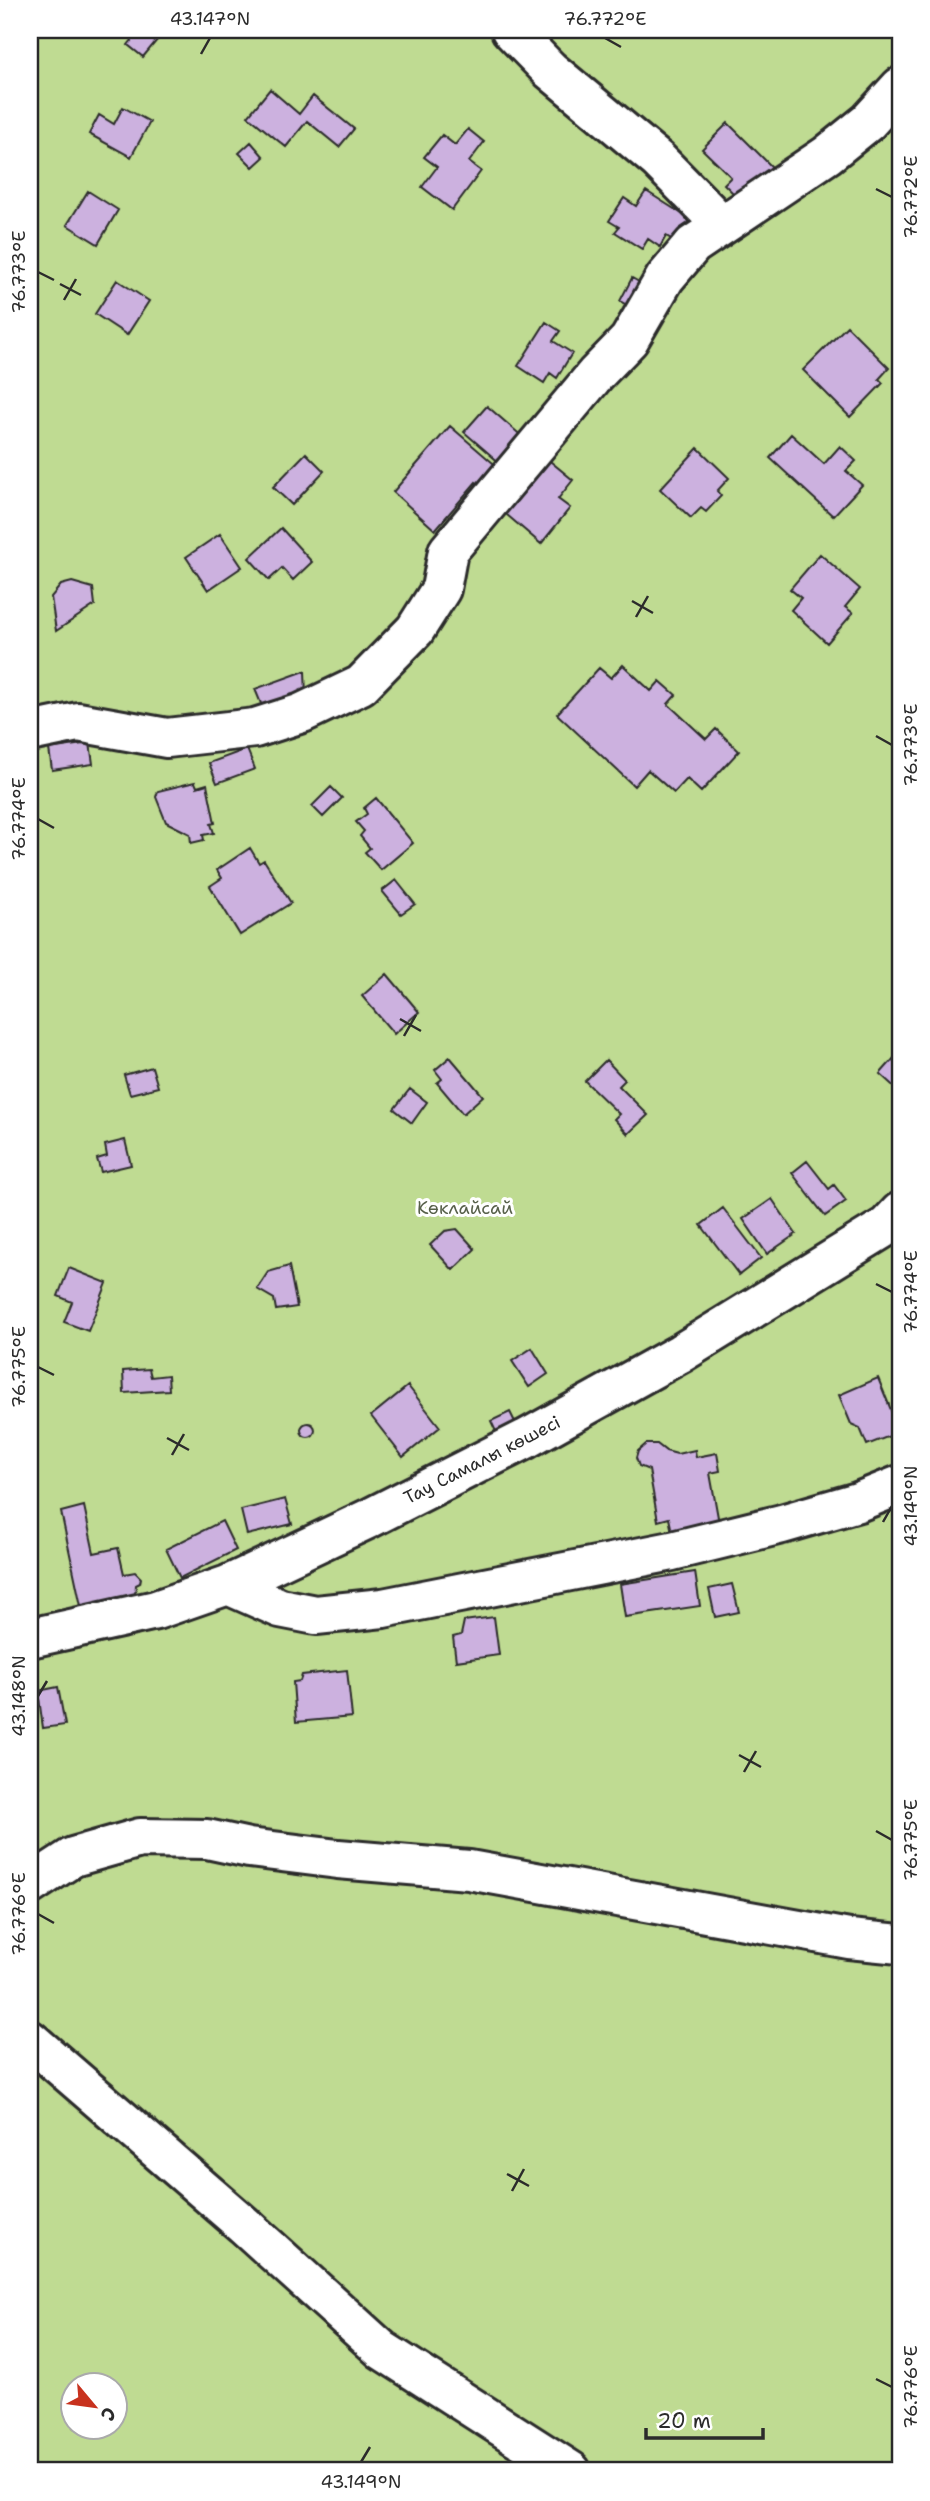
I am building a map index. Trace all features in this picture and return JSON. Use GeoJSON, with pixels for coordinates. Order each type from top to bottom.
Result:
{"type":"FeatureCollection","features":[{"type":"Feature","properties":{"kind":"street"},"geometry":{"type":"LineString","coordinates":[[511,30],[550,70],[658,160],[722,225]]}},
{"type":"Feature","properties":{"kind":"street"},"geometry":{"type":"LineString","coordinates":[[30,732],[78,722],[167,738],[255,729],[302,713],[361,685],[415,630],[441,589],[448,551],[596,374],[629,340],[665,278],[693,245],[827,155],[868,122],[900,87]]}},
{"type":"Feature","properties":{"kind":"street","name":"Тау Самалы көшесі"},"geometry":{"type":"LineString","coordinates":[[30,1638],[156,1610],[228,1586],[514,1445],[681,1353],[887,1226],[900,1212]]}},
{"type":"Feature","properties":{"kind":"street"},"geometry":{"type":"LineString","coordinates":[[228,1586],[280,1608],[316,1615],[383,1608],[685,1548],[858,1502],[900,1485]]}},
{"type":"Feature","properties":{"kind":"street"},"geometry":{"type":"LineString","coordinates":[[30,1885],[73,1857],[140,1838],[206,1839],[249,1848],[338,1859],[469,1870],[794,1929],[900,1944]]}},
{"type":"Feature","properties":{"kind":"street"},"geometry":{"type":"LineString","coordinates":[[30,2040],[244,2224],[382,2350],[571,2471]]}},
{"type":"Feature","properties":{"kind":"green space","name":"Көклайсай"},"geometry":{"type":"Polygon","coordinates":[[[30,30],[900,30],[900,2471],[30,2471],[30,30]]]}},
{"type":"Feature","properties":{"kind":"building"},"geometry":{"type":"Polygon","coordinates":[[[140,30],[146,30],[158,39],[143,57],[128,45],[140,30]]]}},
{"type":"Feature","properties":{"kind":"building"},"geometry":{"type":"Polygon","coordinates":[[[270,89],[299,114],[313,96],[354,129],[339,147],[307,121],[286,147],[248,116],[270,89]]]}},
{"type":"Feature","properties":{"kind":"building"},"geometry":{"type":"Polygon","coordinates":[[[123,107],[150,122],[131,157],[89,134],[99,115],[114,124],[123,107]]]}},
{"type":"Feature","properties":{"kind":"building"},"geometry":{"type":"Polygon","coordinates":[[[728,123],[772,167],[740,200],[724,184],[731,177],[702,149],[728,123]]]}},
{"type":"Feature","properties":{"kind":"building"},"geometry":{"type":"Polygon","coordinates":[[[468,129],[484,142],[469,162],[481,171],[452,210],[422,187],[437,167],[424,157],[442,135],[455,145],[468,129]]]}},
{"type":"Feature","properties":{"kind":"building"},"geometry":{"type":"Polygon","coordinates":[[[251,142],[264,157],[253,167],[239,153],[251,142]]]}},
{"type":"Feature","properties":{"kind":"building"},"geometry":{"type":"Polygon","coordinates":[[[88,191],[118,210],[98,244],[67,225],[88,191]]]}},
{"type":"Feature","properties":{"kind":"building"},"geometry":{"type":"Polygon","coordinates":[[[646,191],[693,221],[678,243],[666,236],[660,247],[648,239],[642,249],[615,232],[619,227],[609,221],[624,198],[636,206],[646,191]]]}},
{"type":"Feature","properties":{"kind":"building"},"geometry":{"type":"Polygon","coordinates":[[[632,278],[644,285],[632,308],[620,301],[632,278]]]}},
{"type":"Feature","properties":{"kind":"building"},"geometry":{"type":"Polygon","coordinates":[[[117,280],[149,301],[127,335],[95,314],[117,280]]]}},
{"type":"Feature","properties":{"kind":"building"},"geometry":{"type":"Polygon","coordinates":[[[546,322],[560,331],[553,341],[572,353],[557,378],[550,373],[544,383],[518,366],[546,322]]]}},
{"type":"Feature","properties":{"kind":"building"},"geometry":{"type":"Polygon","coordinates":[[[847,326],[889,368],[879,379],[883,383],[850,417],[803,370],[847,326]]]}},
{"type":"Feature","properties":{"kind":"building"},"geometry":{"type":"Polygon","coordinates":[[[487,406],[524,438],[501,464],[464,432],[487,406]]]}},
{"type":"Feature","properties":{"kind":"building"},"geometry":{"type":"Polygon","coordinates":[[[450,426],[500,469],[483,488],[476,482],[435,530],[393,492],[450,426]]]}},
{"type":"Feature","properties":{"kind":"building"},"geometry":{"type":"Polygon","coordinates":[[[791,434],[824,464],[840,446],[856,461],[846,471],[862,485],[833,516],[770,458],[791,434]]]}},
{"type":"Feature","properties":{"kind":"building"},"geometry":{"type":"Polygon","coordinates":[[[698,448],[729,478],[717,491],[721,496],[706,512],[701,508],[691,518],[660,489],[698,448]]]}},
{"type":"Feature","properties":{"kind":"building"},"geometry":{"type":"Polygon","coordinates":[[[306,453],[324,471],[292,505],[273,487],[306,453]]]}},
{"type":"Feature","properties":{"kind":"building"},"geometry":{"type":"Polygon","coordinates":[[[545,457],[573,480],[558,499],[570,508],[541,544],[500,509],[545,457]]]}},
{"type":"Feature","properties":{"kind":"building"},"geometry":{"type":"Polygon","coordinates":[[[281,528],[312,562],[293,580],[282,568],[269,580],[249,558],[281,528]]]}},
{"type":"Feature","properties":{"kind":"building"},"geometry":{"type":"Polygon","coordinates":[[[220,534],[242,567],[208,590],[186,557],[220,534]]]}},
{"type":"Feature","properties":{"kind":"building"},"geometry":{"type":"Polygon","coordinates":[[[820,554],[860,589],[845,607],[853,613],[827,643],[791,610],[801,598],[790,589],[820,554]]]}},
{"type":"Feature","properties":{"kind":"building"},"geometry":{"type":"Polygon","coordinates":[[[72,582],[93,588],[95,605],[56,631],[51,597],[61,585],[72,582]]]}},
{"type":"Feature","properties":{"kind":"building"},"geometry":{"type":"Polygon","coordinates":[[[623,665],[651,691],[660,681],[676,695],[668,704],[706,739],[716,729],[739,751],[701,792],[687,779],[674,793],[648,770],[634,786],[557,714],[599,668],[611,678],[623,665]]]}},
{"type":"Feature","properties":{"kind":"building"},"geometry":{"type":"Polygon","coordinates":[[[305,671],[306,696],[264,711],[255,689],[305,671]]]}},
{"type":"Feature","properties":{"kind":"building"},"geometry":{"type":"Polygon","coordinates":[[[90,743],[93,764],[52,770],[49,749],[90,743]]]}},
{"type":"Feature","properties":{"kind":"building"},"geometry":{"type":"Polygon","coordinates":[[[247,749],[255,769],[217,783],[209,763],[247,749]]]}},
{"type":"Feature","properties":{"kind":"building"},"geometry":{"type":"Polygon","coordinates":[[[195,782],[197,787],[207,784],[215,823],[211,824],[214,833],[203,835],[204,840],[191,843],[190,834],[166,822],[156,797],[158,791],[195,782]]]}},
{"type":"Feature","properties":{"kind":"building"},"geometry":{"type":"Polygon","coordinates":[[[331,787],[342,798],[323,817],[312,806],[331,787]]]}},
{"type":"Feature","properties":{"kind":"building"},"geometry":{"type":"Polygon","coordinates":[[[376,798],[413,843],[381,870],[365,852],[370,848],[360,836],[364,831],[356,822],[367,814],[364,808],[376,798]]]}},
{"type":"Feature","properties":{"kind":"building"},"geometry":{"type":"Polygon","coordinates":[[[250,848],[259,863],[264,860],[291,903],[240,935],[210,886],[222,878],[217,870],[250,848]]]}},
{"type":"Feature","properties":{"kind":"building"},"geometry":{"type":"Polygon","coordinates":[[[396,880],[415,904],[401,914],[382,891],[396,880]]]}},
{"type":"Feature","properties":{"kind":"building"},"geometry":{"type":"Polygon","coordinates":[[[387,974],[419,1012],[394,1034],[362,996],[387,974]]]}},
{"type":"Feature","properties":{"kind":"building"},"geometry":{"type":"Polygon","coordinates":[[[896,1056],[900,1060],[899,1091],[880,1074],[896,1056]]]}},
{"type":"Feature","properties":{"kind":"building"},"geometry":{"type":"Polygon","coordinates":[[[450,1057],[483,1096],[463,1114],[437,1083],[442,1079],[435,1070],[450,1057]]]}},
{"type":"Feature","properties":{"kind":"building"},"geometry":{"type":"Polygon","coordinates":[[[606,1060],[625,1080],[619,1086],[648,1115],[628,1134],[614,1119],[619,1114],[585,1081],[606,1060]]]}},
{"type":"Feature","properties":{"kind":"building"},"geometry":{"type":"Polygon","coordinates":[[[152,1067],[158,1087],[130,1094],[124,1075],[152,1067]]]}},
{"type":"Feature","properties":{"kind":"building"},"geometry":{"type":"Polygon","coordinates":[[[410,1089],[427,1102],[412,1123],[394,1109],[410,1089]]]}},
{"type":"Feature","properties":{"kind":"building"},"geometry":{"type":"Polygon","coordinates":[[[125,1140],[131,1165],[101,1172],[97,1159],[107,1156],[105,1145],[125,1140]]]}},
{"type":"Feature","properties":{"kind":"building"},"geometry":{"type":"Polygon","coordinates":[[[807,1161],[829,1189],[834,1185],[846,1201],[825,1216],[792,1173],[807,1161]]]}},
{"type":"Feature","properties":{"kind":"building"},"geometry":{"type":"Polygon","coordinates":[[[772,1199],[796,1234],[767,1254],[743,1219],[772,1199]]]}},
{"type":"Feature","properties":{"kind":"building"},"geometry":{"type":"Polygon","coordinates":[[[723,1208],[761,1258],[739,1275],[701,1225],[723,1208]]]}},
{"type":"Feature","properties":{"kind":"building"},"geometry":{"type":"Polygon","coordinates":[[[457,1229],[475,1249],[453,1270],[430,1245],[445,1231],[457,1229]]]}},
{"type":"Feature","properties":{"kind":"building"},"geometry":{"type":"Polygon","coordinates":[[[289,1266],[297,1307],[276,1310],[274,1299],[257,1289],[268,1272],[289,1266]]]}},
{"type":"Feature","properties":{"kind":"building"},"geometry":{"type":"Polygon","coordinates":[[[69,1268],[107,1283],[88,1331],[64,1322],[72,1302],[58,1296],[69,1268]]]}},
{"type":"Feature","properties":{"kind":"building"},"geometry":{"type":"Polygon","coordinates":[[[532,1348],[548,1374],[529,1387],[512,1361],[532,1348]]]}},
{"type":"Feature","properties":{"kind":"building"},"geometry":{"type":"Polygon","coordinates":[[[149,1369],[151,1377],[168,1375],[169,1390],[124,1393],[123,1371],[149,1369]]]}},
{"type":"Feature","properties":{"kind":"building"},"geometry":{"type":"Polygon","coordinates":[[[878,1378],[900,1432],[867,1445],[860,1428],[851,1424],[839,1395],[878,1378]]]}},
{"type":"Feature","properties":{"kind":"building"},"geometry":{"type":"Polygon","coordinates":[[[408,1386],[440,1427],[403,1457],[371,1416],[408,1386]]]}},
{"type":"Feature","properties":{"kind":"building"},"geometry":{"type":"Polygon","coordinates":[[[510,1412],[517,1426],[498,1436],[491,1421],[510,1412]]]}},
{"type":"Feature","properties":{"kind":"building"},"geometry":{"type":"Polygon","coordinates":[[[305,1423],[311,1423],[315,1430],[311,1437],[305,1437],[301,1433],[301,1427],[305,1423]]]}},
{"type":"Feature","properties":{"kind":"building"},"geometry":{"type":"Polygon","coordinates":[[[646,1444],[657,1444],[666,1451],[677,1454],[695,1450],[696,1457],[717,1453],[720,1471],[710,1473],[719,1523],[672,1532],[669,1518],[658,1521],[649,1470],[639,1466],[636,1458],[638,1451],[646,1444]]]}},
{"type":"Feature","properties":{"kind":"building"},"geometry":{"type":"Polygon","coordinates":[[[285,1499],[292,1524],[247,1535],[241,1510],[285,1499]]]}},
{"type":"Feature","properties":{"kind":"building"},"geometry":{"type":"Polygon","coordinates":[[[84,1506],[94,1553],[118,1548],[124,1574],[135,1572],[141,1578],[136,1585],[135,1595],[81,1606],[61,1512],[84,1506]]]}},
{"type":"Feature","properties":{"kind":"building"},"geometry":{"type":"Polygon","coordinates":[[[222,1521],[236,1550],[180,1578],[166,1549],[222,1521]]]}},
{"type":"Feature","properties":{"kind":"building"},"geometry":{"type":"Polygon","coordinates":[[[695,1572],[700,1606],[625,1617],[620,1584],[695,1572]]]}},
{"type":"Feature","properties":{"kind":"building"},"geometry":{"type":"Polygon","coordinates":[[[732,1584],[739,1612],[715,1617],[709,1589],[732,1584]]]}},
{"type":"Feature","properties":{"kind":"building"},"geometry":{"type":"Polygon","coordinates":[[[494,1617],[499,1655],[456,1661],[453,1637],[461,1635],[464,1621],[494,1617]]]}},
{"type":"Feature","properties":{"kind":"building"},"geometry":{"type":"Polygon","coordinates":[[[347,1670],[352,1717],[296,1722],[293,1682],[300,1681],[302,1675],[347,1670]]]}},
{"type":"Feature","properties":{"kind":"building"},"geometry":{"type":"Polygon","coordinates":[[[58,1687],[65,1725],[43,1728],[38,1691],[58,1687]]]}}]}
